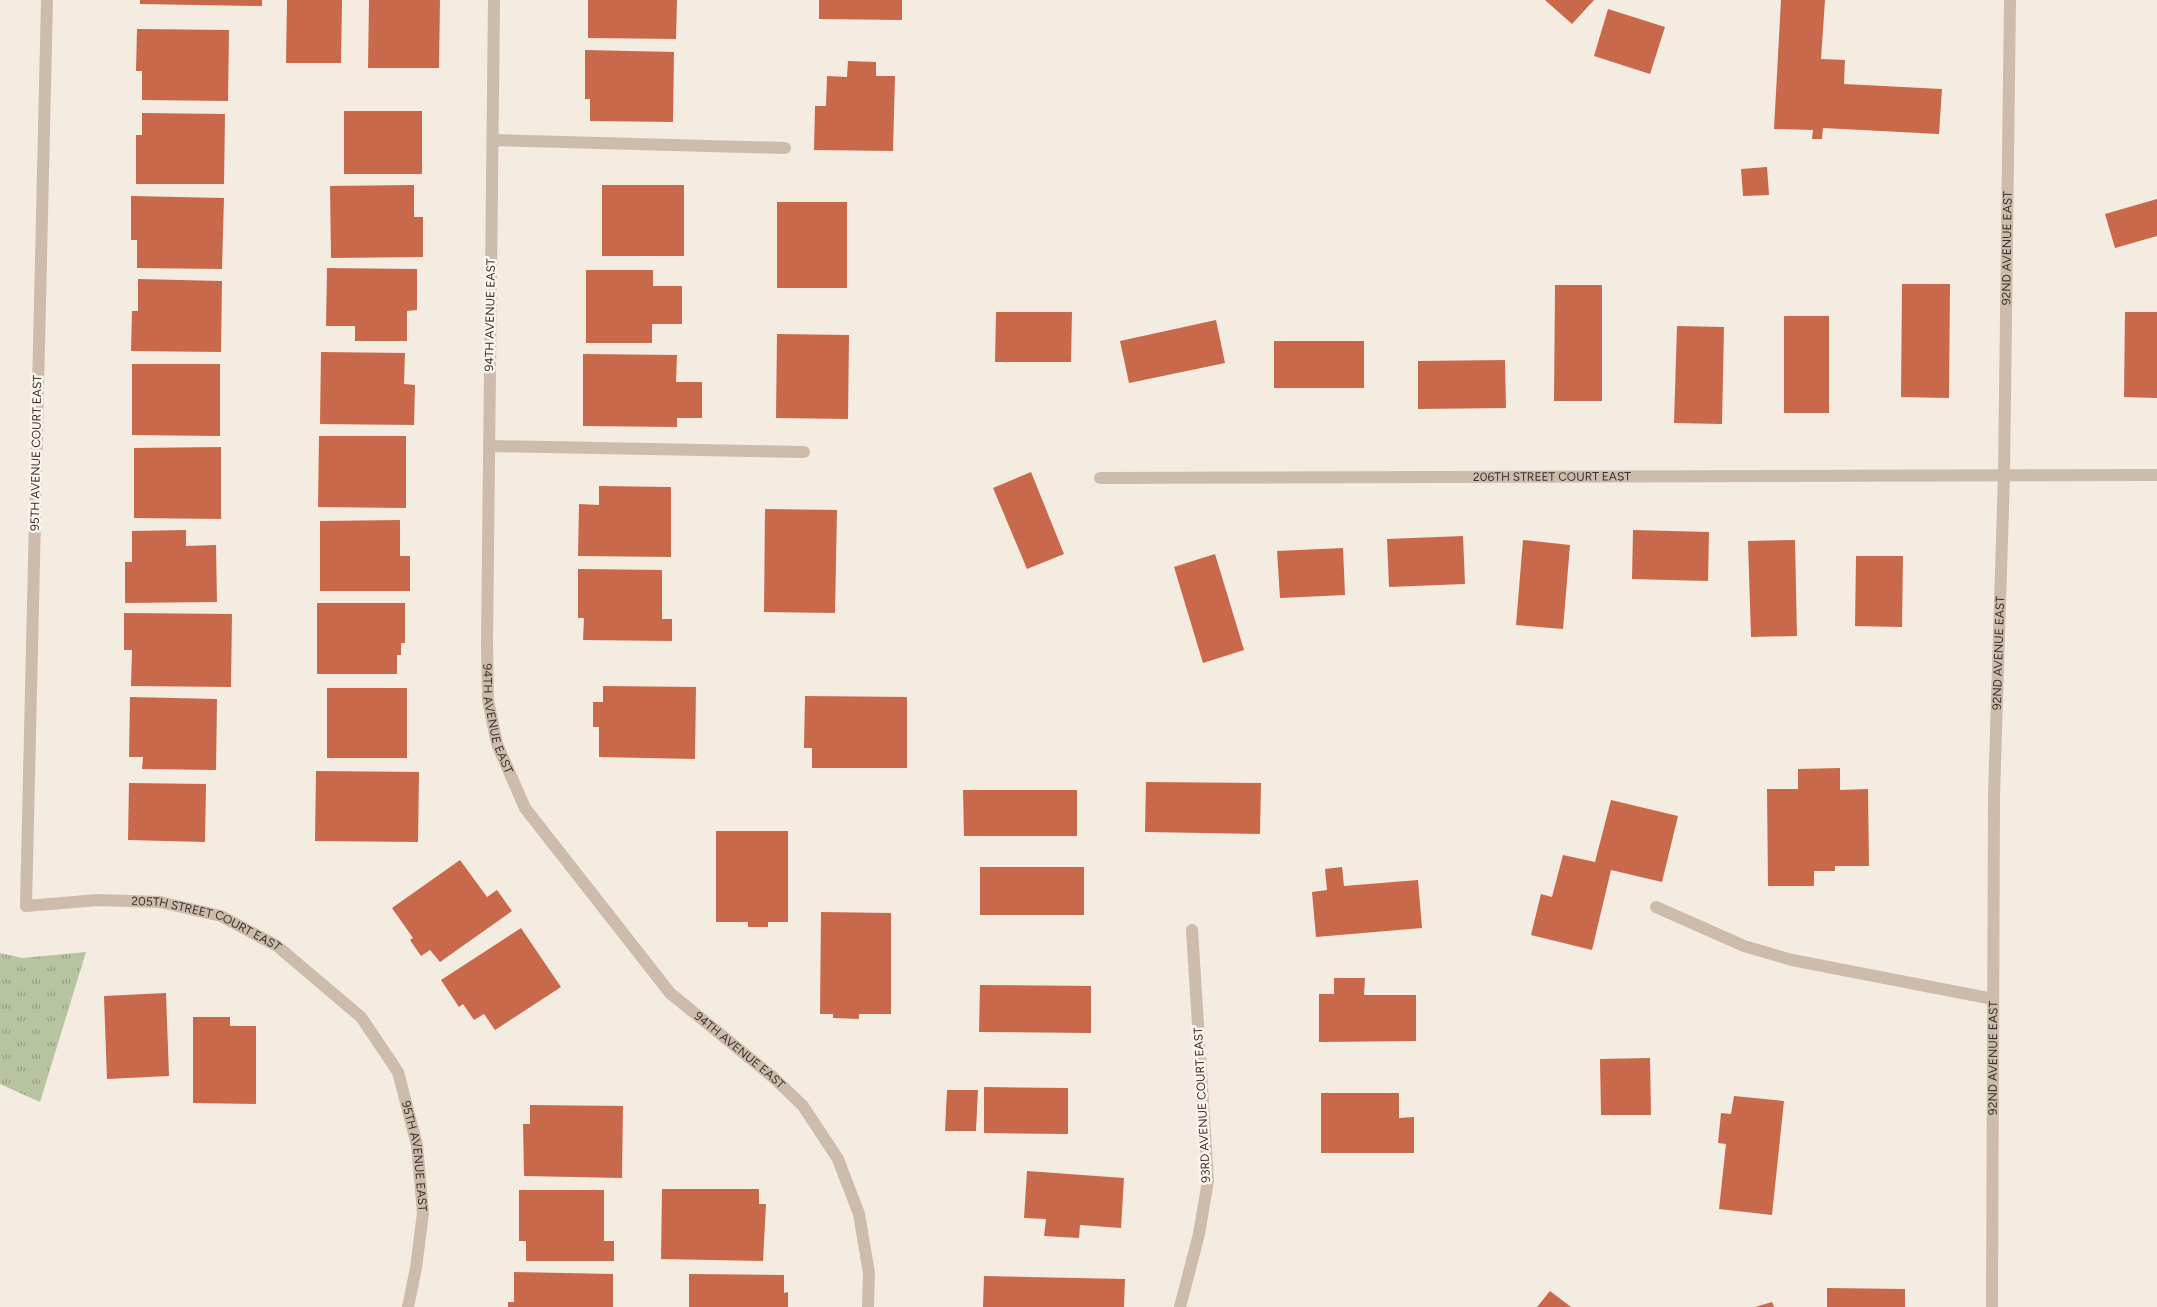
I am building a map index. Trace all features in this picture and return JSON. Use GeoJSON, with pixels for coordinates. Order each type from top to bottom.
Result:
{"type":"FeatureCollection","features":[{"type":"Feature","properties":{"kind":"street","name":"95TH AVENUE COURT EAST"},"geometry":{"type":"LineString","coordinates":[[26,906],[47,0]]}},
{"type":"Feature","properties":{"kind":"street","name":"94TH AVENUE EAST"},"geometry":{"type":"LineString","coordinates":[[494,0],[488,446],[488,700],[498,744],[525,808],[670,993],[774,1078],[803,1106],[838,1159],[859,1214],[869,1273],[868,1307]]}},
{"type":"Feature","properties":{"kind":"street","name":"92ND AVENUE EAST"},"geometry":{"type":"LineString","coordinates":[[1992,1307],[1994,796],[2004,475],[2010,0]]}},
{"type":"Feature","properties":{"kind":"street"},"geometry":{"type":"LineString","coordinates":[[493,140],[785,148]]}},
{"type":"Feature","properties":{"kind":"street"},"geometry":{"type":"LineString","coordinates":[[488,446],[804,452]]}},
{"type":"Feature","properties":{"kind":"street","name":"206TH STREET COURT EAST"},"geometry":{"type":"LineString","coordinates":[[1100,478],[2157,475]]}},
{"type":"Feature","properties":{"kind":"street","name":"205TH STREET COURT EAST"},"geometry":{"type":"LineString","coordinates":[[26,906],[98,900],[160,902],[221,916],[277,946],[360,1017]]}},
{"type":"Feature","properties":{"kind":"street"},"geometry":{"type":"LineString","coordinates":[[1656,906],[1744,946],[1792,960],[1993,999]]}},
{"type":"Feature","properties":{"kind":"street","name":"93RD AVENUE COURT EAST"},"geometry":{"type":"LineString","coordinates":[[1180,1307],[1199,1234],[1208,1181],[1192,930]]}},
{"type":"Feature","properties":{"kind":"street","name":"95TH AVENUE EAST"},"geometry":{"type":"LineString","coordinates":[[360,1017],[398,1072],[417,1145],[423,1214],[416,1268],[408,1307]]}},
{"type":"Feature","properties":{"kind":"green space"},"geometry":{"type":"Polygon","coordinates":[[[86,952],[40,1102],[0,1084],[0,953],[22,958],[86,952]]]}},
{"type":"Feature","properties":{"kind":"building"},"geometry":{"type":"Polygon","coordinates":[[[140,0],[262,0],[262,6],[140,4],[140,0]]]}},
{"type":"Feature","properties":{"kind":"building"},"geometry":{"type":"Polygon","coordinates":[[[287,0],[342,0],[341,63],[286,63],[287,0]]]}},
{"type":"Feature","properties":{"kind":"building"},"geometry":{"type":"Polygon","coordinates":[[[369,0],[440,0],[439,68],[368,68],[369,0]]]}},
{"type":"Feature","properties":{"kind":"building"},"geometry":{"type":"Polygon","coordinates":[[[588,0],[677,0],[676,39],[588,38],[588,0]]]}},
{"type":"Feature","properties":{"kind":"building"},"geometry":{"type":"Polygon","coordinates":[[[819,0],[902,0],[902,20],[819,19],[819,0]]]}},
{"type":"Feature","properties":{"kind":"building"},"geometry":{"type":"Polygon","coordinates":[[[1545,0],[1594,0],[1572,24],[1545,0]]]}},
{"type":"Feature","properties":{"kind":"building"},"geometry":{"type":"Polygon","coordinates":[[[1781,0],[1825,0],[1821,59],[1845,60],[1844,84],[1942,89],[1939,134],[1823,128],[1822,139],[1812,139],[1813,130],[1774,129],[1781,0]]]}},
{"type":"Feature","properties":{"kind":"building"},"geometry":{"type":"Polygon","coordinates":[[[1608,9],[1665,27],[1650,74],[1594,56],[1608,9]]]}},
{"type":"Feature","properties":{"kind":"building"},"geometry":{"type":"Polygon","coordinates":[[[137,29],[229,30],[228,101],[142,100],[142,71],[136,71],[137,29]]]}},
{"type":"Feature","properties":{"kind":"building"},"geometry":{"type":"Polygon","coordinates":[[[585,50],[674,52],[673,122],[590,121],[590,99],[585,99],[585,50]]]}},
{"type":"Feature","properties":{"kind":"building"},"geometry":{"type":"Polygon","coordinates":[[[848,61],[876,62],[876,76],[895,76],[893,151],[814,150],[815,106],[826,106],[827,76],[847,77],[848,61]]]}},
{"type":"Feature","properties":{"kind":"building"},"geometry":{"type":"Polygon","coordinates":[[[344,111],[422,111],[422,174],[344,174],[344,111]]]}},
{"type":"Feature","properties":{"kind":"building"},"geometry":{"type":"Polygon","coordinates":[[[142,113],[225,114],[224,184],[136,184],[136,135],[142,135],[142,113]]]}},
{"type":"Feature","properties":{"kind":"building"},"geometry":{"type":"Polygon","coordinates":[[[1767,167],[1769,195],[1743,196],[1741,169],[1767,167]]]}},
{"type":"Feature","properties":{"kind":"building"},"geometry":{"type":"Polygon","coordinates":[[[414,185],[414,217],[423,217],[423,257],[331,258],[330,186],[414,185]]]}},
{"type":"Feature","properties":{"kind":"building"},"geometry":{"type":"Polygon","coordinates":[[[602,185],[684,185],[684,256],[602,256],[602,185]]]}},
{"type":"Feature","properties":{"kind":"building"},"geometry":{"type":"Polygon","coordinates":[[[131,196],[224,198],[222,269],[137,268],[137,240],[131,240],[131,196]]]}},
{"type":"Feature","properties":{"kind":"building"},"geometry":{"type":"Polygon","coordinates":[[[2157,199],[2157,236],[2115,248],[2105,214],[2157,199]]]}},
{"type":"Feature","properties":{"kind":"building"},"geometry":{"type":"Polygon","coordinates":[[[777,202],[847,202],[847,288],[777,288],[777,202]]]}},
{"type":"Feature","properties":{"kind":"building"},"geometry":{"type":"Polygon","coordinates":[[[327,268],[417,269],[417,310],[407,311],[407,341],[355,341],[355,326],[326,326],[327,268]]]}},
{"type":"Feature","properties":{"kind":"building"},"geometry":{"type":"Polygon","coordinates":[[[586,270],[653,270],[653,286],[682,286],[682,324],[652,324],[652,343],[586,343],[586,270]]]}},
{"type":"Feature","properties":{"kind":"building"},"geometry":{"type":"Polygon","coordinates":[[[138,279],[222,281],[221,352],[131,351],[132,311],[138,311],[138,279]]]}},
{"type":"Feature","properties":{"kind":"building"},"geometry":{"type":"Polygon","coordinates":[[[1902,284],[1950,284],[1949,398],[1901,397],[1902,284]]]}},
{"type":"Feature","properties":{"kind":"building"},"geometry":{"type":"Polygon","coordinates":[[[1555,285],[1602,285],[1602,401],[1554,401],[1555,285]]]}},
{"type":"Feature","properties":{"kind":"building"},"geometry":{"type":"Polygon","coordinates":[[[996,312],[1072,312],[1071,362],[995,362],[996,312]]]}},
{"type":"Feature","properties":{"kind":"building"},"geometry":{"type":"Polygon","coordinates":[[[2125,312],[2157,312],[2157,398],[2124,397],[2125,312]]]}},
{"type":"Feature","properties":{"kind":"building"},"geometry":{"type":"Polygon","coordinates":[[[1784,316],[1829,316],[1829,413],[1784,413],[1784,316]]]}},
{"type":"Feature","properties":{"kind":"building"},"geometry":{"type":"Polygon","coordinates":[[[1216,320],[1225,363],[1129,383],[1120,341],[1216,320]]]}},
{"type":"Feature","properties":{"kind":"building"},"geometry":{"type":"Polygon","coordinates":[[[1677,326],[1724,327],[1722,424],[1674,423],[1677,326]]]}},
{"type":"Feature","properties":{"kind":"building"},"geometry":{"type":"Polygon","coordinates":[[[777,334],[849,335],[848,419],[776,418],[777,334]]]}},
{"type":"Feature","properties":{"kind":"building"},"geometry":{"type":"Polygon","coordinates":[[[1274,341],[1364,341],[1364,388],[1274,388],[1274,341]]]}},
{"type":"Feature","properties":{"kind":"building"},"geometry":{"type":"Polygon","coordinates":[[[321,352],[405,353],[404,384],[415,385],[414,425],[320,424],[321,352]]]}},
{"type":"Feature","properties":{"kind":"building"},"geometry":{"type":"Polygon","coordinates":[[[583,354],[677,355],[676,382],[702,382],[702,418],[677,418],[677,427],[583,426],[583,354]]]}},
{"type":"Feature","properties":{"kind":"building"},"geometry":{"type":"Polygon","coordinates":[[[1505,360],[1506,408],[1418,409],[1418,361],[1505,360]]]}},
{"type":"Feature","properties":{"kind":"building"},"geometry":{"type":"Polygon","coordinates":[[[132,364],[220,364],[220,436],[132,435],[132,364]]]}},
{"type":"Feature","properties":{"kind":"building"},"geometry":{"type":"Polygon","coordinates":[[[319,436],[406,436],[406,508],[318,507],[319,436]]]}},
{"type":"Feature","properties":{"kind":"building"},"geometry":{"type":"Polygon","coordinates":[[[221,447],[221,519],[134,518],[134,448],[221,447]]]}},
{"type":"Feature","properties":{"kind":"building"},"geometry":{"type":"Polygon","coordinates":[[[1031,472],[1064,554],[1027,569],[993,488],[1031,472]]]}},
{"type":"Feature","properties":{"kind":"building"},"geometry":{"type":"Polygon","coordinates":[[[599,486],[671,487],[671,557],[578,556],[579,504],[599,505],[599,486]]]}},
{"type":"Feature","properties":{"kind":"building"},"geometry":{"type":"Polygon","coordinates":[[[765,509],[837,510],[835,613],[764,612],[765,509]]]}},
{"type":"Feature","properties":{"kind":"building"},"geometry":{"type":"Polygon","coordinates":[[[400,520],[400,556],[410,556],[410,591],[320,591],[320,521],[400,520]]]}},
{"type":"Feature","properties":{"kind":"building"},"geometry":{"type":"Polygon","coordinates":[[[186,530],[186,546],[216,545],[217,602],[125,603],[125,562],[132,562],[132,531],[186,530]]]}},
{"type":"Feature","properties":{"kind":"building"},"geometry":{"type":"Polygon","coordinates":[[[1633,530],[1709,532],[1708,581],[1632,579],[1633,530]]]}},
{"type":"Feature","properties":{"kind":"building"},"geometry":{"type":"Polygon","coordinates":[[[1463,536],[1465,584],[1389,587],[1387,539],[1463,536]]]}},
{"type":"Feature","properties":{"kind":"building"},"geometry":{"type":"Polygon","coordinates":[[[1523,540],[1570,545],[1563,629],[1516,625],[1523,540]]]}},
{"type":"Feature","properties":{"kind":"building"},"geometry":{"type":"Polygon","coordinates":[[[1795,540],[1797,636],[1751,637],[1748,541],[1795,540]]]}},
{"type":"Feature","properties":{"kind":"building"},"geometry":{"type":"Polygon","coordinates":[[[1343,548],[1345,595],[1280,598],[1277,551],[1343,548]]]}},
{"type":"Feature","properties":{"kind":"building"},"geometry":{"type":"Polygon","coordinates":[[[1215,554],[1244,650],[1203,663],[1174,567],[1215,554]]]}},
{"type":"Feature","properties":{"kind":"building"},"geometry":{"type":"Polygon","coordinates":[[[1856,556],[1903,556],[1902,627],[1855,626],[1856,556]]]}},
{"type":"Feature","properties":{"kind":"building"},"geometry":{"type":"Polygon","coordinates":[[[578,569],[662,570],[662,619],[672,619],[672,641],[583,640],[584,618],[578,618],[578,569]]]}},
{"type":"Feature","properties":{"kind":"building"},"geometry":{"type":"Polygon","coordinates":[[[317,603],[405,603],[405,643],[401,643],[401,655],[397,655],[397,674],[317,674],[317,603]]]}},
{"type":"Feature","properties":{"kind":"building"},"geometry":{"type":"Polygon","coordinates":[[[124,613],[232,614],[231,687],[131,686],[132,650],[124,650],[124,613]]]}},
{"type":"Feature","properties":{"kind":"building"},"geometry":{"type":"Polygon","coordinates":[[[603,686],[696,687],[695,759],[599,757],[599,727],[593,727],[593,702],[603,702],[603,686]]]}},
{"type":"Feature","properties":{"kind":"building"},"geometry":{"type":"Polygon","coordinates":[[[327,688],[407,688],[407,758],[327,758],[327,688]]]}},
{"type":"Feature","properties":{"kind":"building"},"geometry":{"type":"Polygon","coordinates":[[[805,696],[907,697],[907,768],[812,768],[812,748],[804,748],[805,696]]]}},
{"type":"Feature","properties":{"kind":"building"},"geometry":{"type":"Polygon","coordinates":[[[130,697],[217,699],[216,770],[142,769],[143,757],[129,757],[130,697]]]}},
{"type":"Feature","properties":{"kind":"building"},"geometry":{"type":"Polygon","coordinates":[[[1840,768],[1840,790],[1868,789],[1869,866],[1835,866],[1835,871],[1814,871],[1814,886],[1768,886],[1767,789],[1798,789],[1798,769],[1840,768]]]}},
{"type":"Feature","properties":{"kind":"building"},"geometry":{"type":"Polygon","coordinates":[[[316,771],[419,772],[418,842],[315,841],[316,771]]]}},
{"type":"Feature","properties":{"kind":"building"},"geometry":{"type":"Polygon","coordinates":[[[1146,782],[1261,783],[1260,834],[1145,832],[1146,782]]]}},
{"type":"Feature","properties":{"kind":"building"},"geometry":{"type":"Polygon","coordinates":[[[129,783],[206,784],[205,842],[128,840],[129,783]]]}},
{"type":"Feature","properties":{"kind":"building"},"geometry":{"type":"Polygon","coordinates":[[[963,790],[1077,790],[1077,836],[964,836],[963,790]]]}},
{"type":"Feature","properties":{"kind":"building"},"geometry":{"type":"Polygon","coordinates":[[[1611,800],[1678,816],[1662,882],[1611,870],[1592,950],[1531,935],[1541,894],[1552,897],[1563,855],[1595,862],[1611,800]]]}},
{"type":"Feature","properties":{"kind":"building"},"geometry":{"type":"Polygon","coordinates":[[[716,831],[788,831],[788,922],[768,922],[768,927],[748,927],[748,922],[716,922],[716,831]]]}},
{"type":"Feature","properties":{"kind":"building"},"geometry":{"type":"Polygon","coordinates":[[[460,860],[487,897],[497,890],[512,911],[440,962],[430,950],[421,956],[410,940],[413,938],[392,908],[460,860]]]}},
{"type":"Feature","properties":{"kind":"building"},"geometry":{"type":"Polygon","coordinates":[[[980,867],[1084,867],[1084,915],[980,915],[980,867]]]}},
{"type":"Feature","properties":{"kind":"building"},"geometry":{"type":"Polygon","coordinates":[[[1342,867],[1344,886],[1418,880],[1422,928],[1316,937],[1312,892],[1327,890],[1325,869],[1342,867]]]}},
{"type":"Feature","properties":{"kind":"building"},"geometry":{"type":"Polygon","coordinates":[[[821,912],[891,913],[891,1014],[859,1014],[859,1019],[833,1018],[833,1014],[820,1014],[821,912]]]}},
{"type":"Feature","properties":{"kind":"building"},"geometry":{"type":"Polygon","coordinates":[[[521,928],[561,987],[495,1030],[484,1014],[474,1020],[463,1004],[459,1007],[441,980],[521,928]]]}},
{"type":"Feature","properties":{"kind":"building"},"geometry":{"type":"Polygon","coordinates":[[[1334,978],[1365,978],[1364,995],[1416,995],[1416,1041],[1319,1042],[1319,994],[1334,994],[1334,978]]]}},
{"type":"Feature","properties":{"kind":"building"},"geometry":{"type":"Polygon","coordinates":[[[980,985],[1091,986],[1091,1033],[979,1032],[980,985]]]}},
{"type":"Feature","properties":{"kind":"building"},"geometry":{"type":"Polygon","coordinates":[[[166,993],[169,1076],[107,1079],[104,996],[166,993]]]}},
{"type":"Feature","properties":{"kind":"building"},"geometry":{"type":"Polygon","coordinates":[[[193,1017],[230,1017],[230,1026],[256,1026],[256,1104],[193,1103],[193,1017]]]}},
{"type":"Feature","properties":{"kind":"building"},"geometry":{"type":"Polygon","coordinates":[[[1650,1058],[1651,1115],[1601,1115],[1600,1059],[1650,1058]]]}},
{"type":"Feature","properties":{"kind":"building"},"geometry":{"type":"Polygon","coordinates":[[[984,1087],[1068,1088],[1068,1134],[984,1133],[984,1087]]]}},
{"type":"Feature","properties":{"kind":"building"},"geometry":{"type":"Polygon","coordinates":[[[947,1090],[978,1090],[976,1131],[945,1131],[947,1090]]]}},
{"type":"Feature","properties":{"kind":"building"},"geometry":{"type":"Polygon","coordinates":[[[1321,1093],[1399,1093],[1399,1118],[1414,1117],[1414,1153],[1321,1153],[1321,1093]]]}},
{"type":"Feature","properties":{"kind":"building"},"geometry":{"type":"Polygon","coordinates":[[[1734,1096],[1784,1101],[1772,1215],[1719,1209],[1726,1144],[1718,1143],[1721,1113],[1731,1114],[1734,1096]]]}},
{"type":"Feature","properties":{"kind":"building"},"geometry":{"type":"Polygon","coordinates":[[[530,1105],[623,1106],[622,1178],[524,1176],[523,1124],[530,1124],[530,1105]]]}},
{"type":"Feature","properties":{"kind":"building"},"geometry":{"type":"Polygon","coordinates":[[[1027,1171],[1124,1178],[1121,1228],[1080,1225],[1079,1238],[1044,1236],[1046,1219],[1024,1218],[1027,1171]]]}},
{"type":"Feature","properties":{"kind":"building"},"geometry":{"type":"Polygon","coordinates":[[[662,1189],[759,1189],[759,1204],[766,1204],[763,1261],[661,1259],[662,1189]]]}},
{"type":"Feature","properties":{"kind":"building"},"geometry":{"type":"Polygon","coordinates":[[[519,1190],[604,1190],[604,1241],[614,1241],[614,1261],[526,1261],[526,1241],[519,1241],[519,1190]]]}},
{"type":"Feature","properties":{"kind":"building"},"geometry":{"type":"Polygon","coordinates":[[[514,1272],[613,1274],[613,1307],[508,1307],[508,1302],[514,1302],[514,1272]]]}},
{"type":"Feature","properties":{"kind":"building"},"geometry":{"type":"Polygon","coordinates":[[[689,1274],[784,1275],[784,1293],[788,1292],[788,1307],[689,1307],[689,1274]]]}},
{"type":"Feature","properties":{"kind":"building"},"geometry":{"type":"Polygon","coordinates":[[[984,1276],[1125,1279],[1124,1307],[983,1307],[984,1276]]]}},
{"type":"Feature","properties":{"kind":"building"},"geometry":{"type":"Polygon","coordinates":[[[1827,1288],[1905,1289],[1905,1307],[1827,1307],[1827,1288]]]}},
{"type":"Feature","properties":{"kind":"building"},"geometry":{"type":"Polygon","coordinates":[[[1550,1291],[1571,1307],[1537,1307],[1550,1291]]]}},
{"type":"Feature","properties":{"kind":"building"},"geometry":{"type":"Polygon","coordinates":[[[1772,1302],[1774,1307],[1755,1307],[1772,1302]]]}}]}
